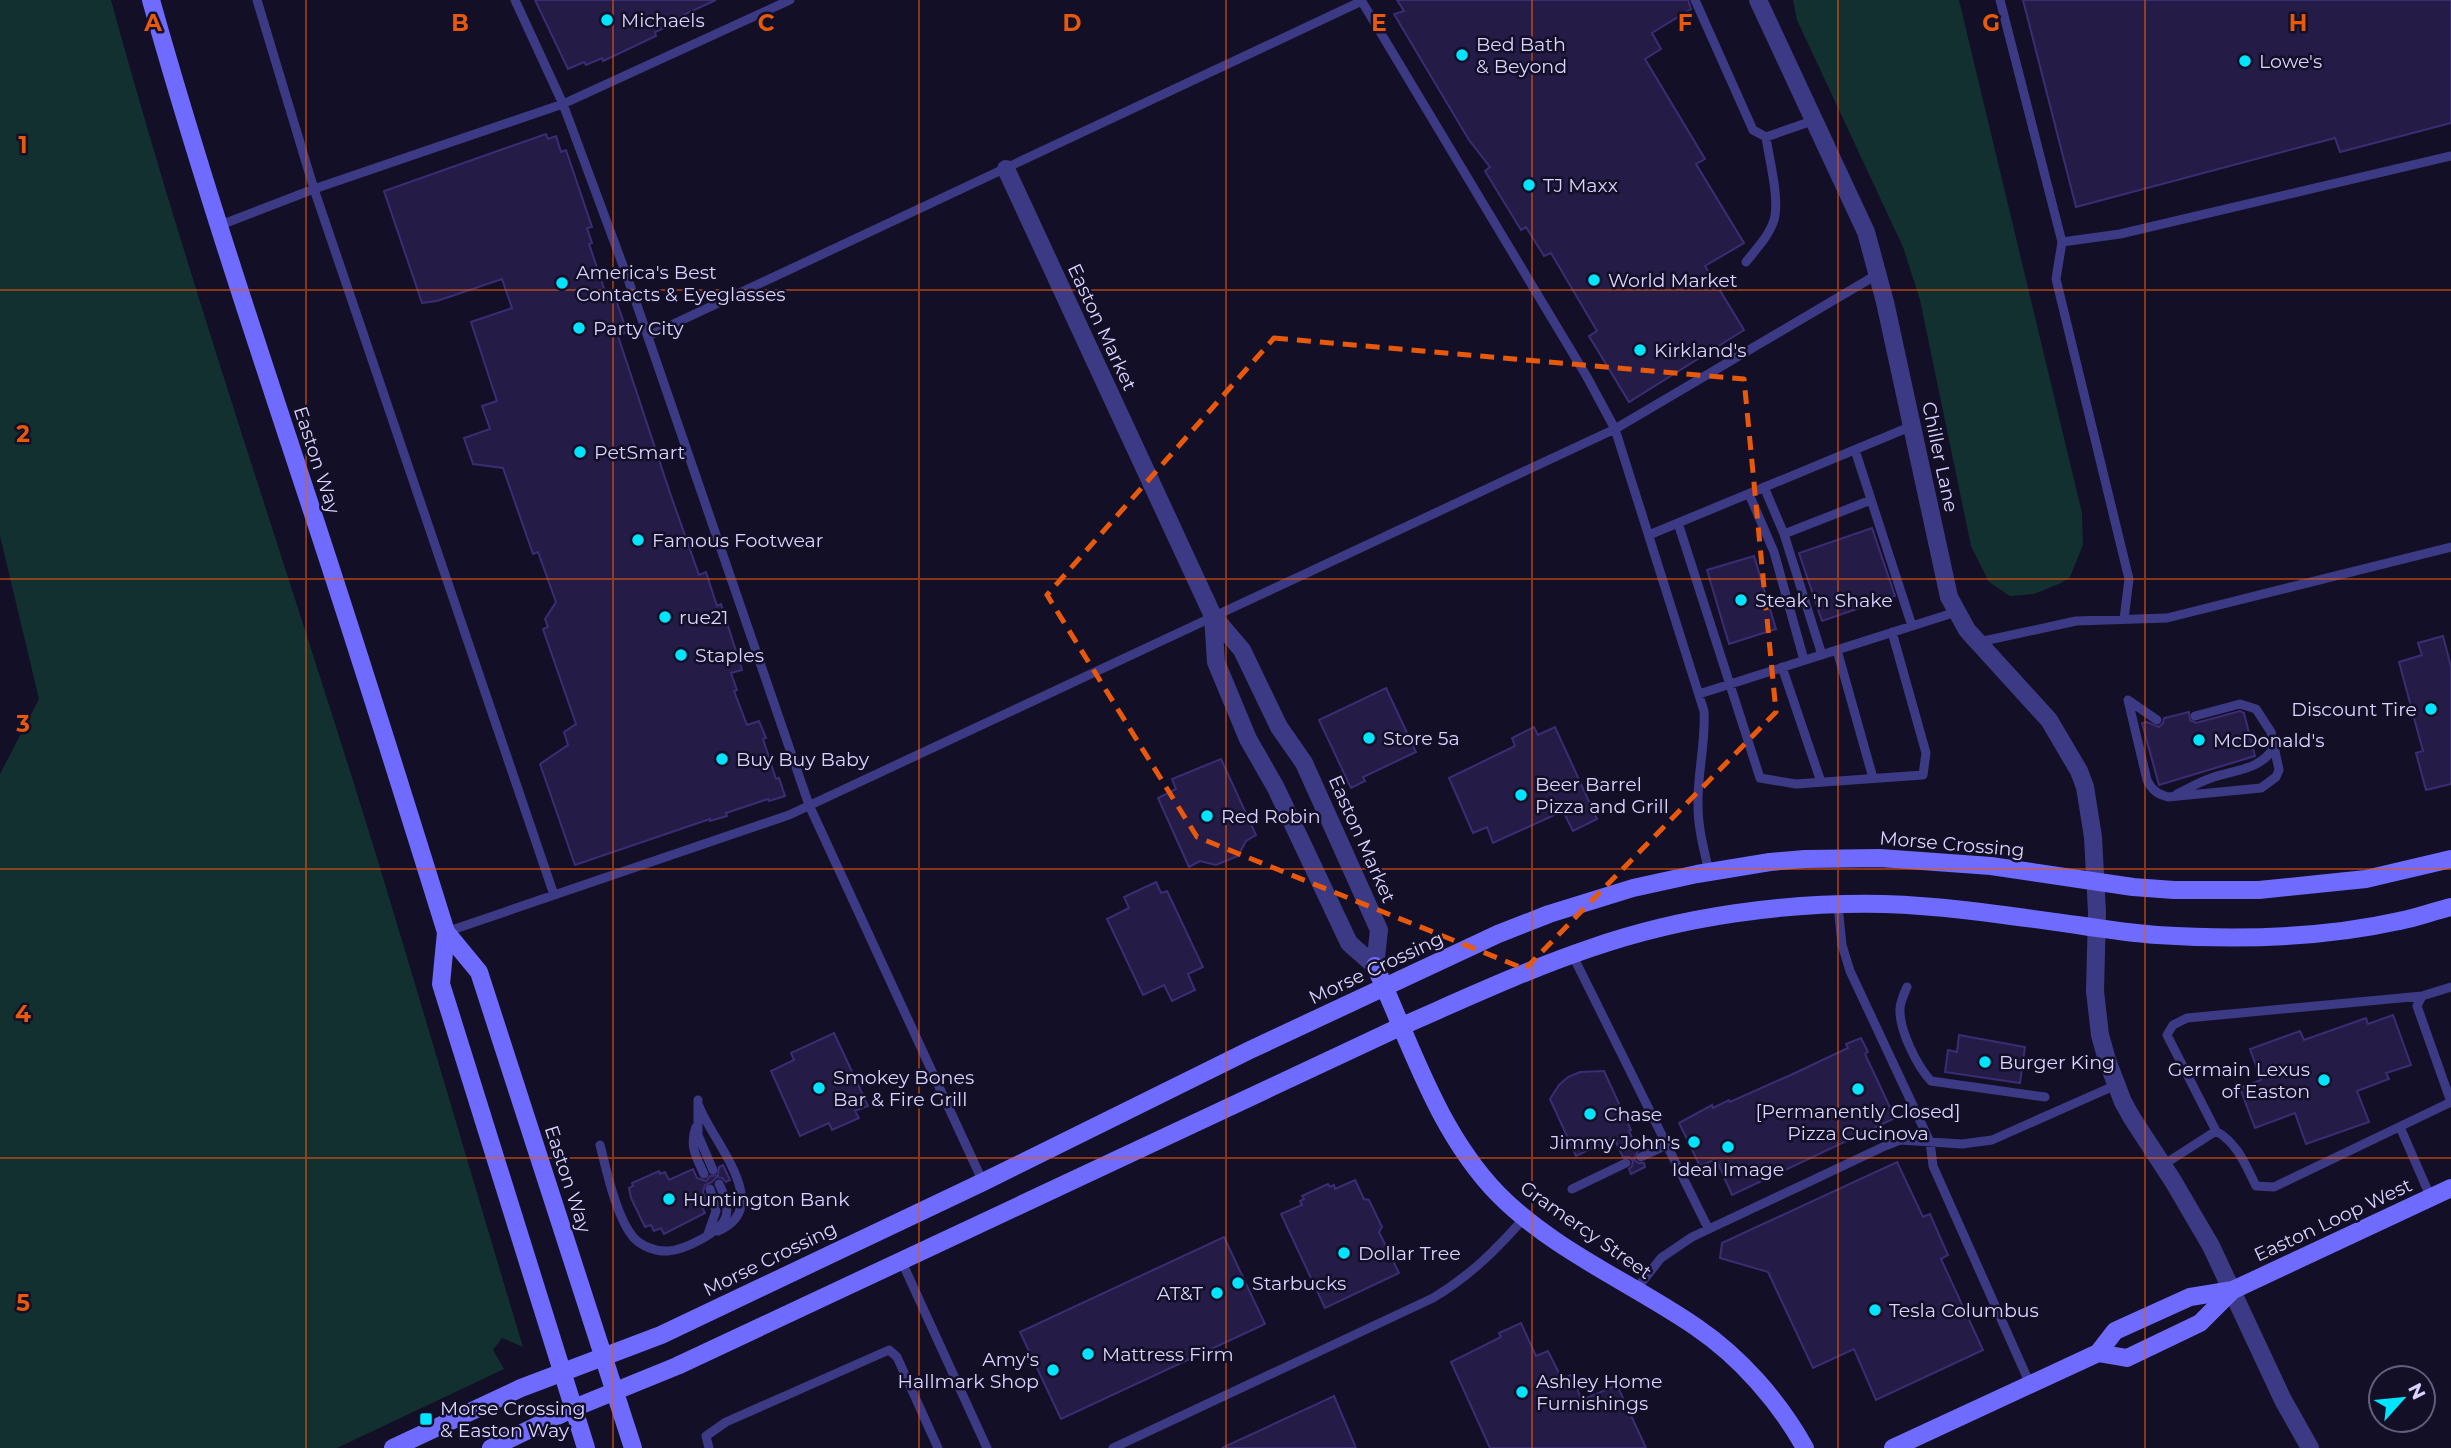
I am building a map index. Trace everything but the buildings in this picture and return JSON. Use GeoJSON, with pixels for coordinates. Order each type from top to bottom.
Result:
{"type":"FeatureCollection","features":[{"type":"Feature","properties":{"kind":"main road","name":"Easton Way"},"geometry":{"type":"LineString","coordinates":[[151,0],[182,112],[218,226],[346,615],[446,932],[479,972],[633,1448]]}},
{"type":"Feature","properties":{"kind":"main road","name":"Morse Crossing"},"geometry":{"type":"LineString","coordinates":[[394,1448],[521,1388],[661,1335],[983,1182],[1250,1050],[1498,934],[1549,914],[1633,888],[1709,872],[1805,859],[1892,858],[1991,866],[2096,883],[2174,890],[2259,890],[2366,879],[2451,859]]}},
{"type":"Feature","properties":{"kind":"main road"},"geometry":{"type":"LineString","coordinates":[[491,1448],[574,1408],[677,1366],[1402,1026],[1512,977],[1572,954],[1635,935],[1696,921],[1764,910],[1881,904],[1946,908],[2156,935],[2278,936],[2399,921],[2451,906]]}},
{"type":"Feature","properties":{"kind":"main road","name":"Easton Way"},"geometry":{"type":"LineString","coordinates":[[446,932],[441,984],[586,1448]]}},
{"type":"Feature","properties":{"kind":"main road","name":"Gramercy Street"},"geometry":{"type":"LineString","coordinates":[[1376,966],[1422,1075],[1454,1136],[1498,1194],[1588,1262],[1716,1341],[1775,1402],[1805,1448]]}},
{"type":"Feature","properties":{"kind":"main road","name":"Easton Loop West"},"geometry":{"type":"LineString","coordinates":[[1893,1448],[2098,1353],[2115,1331],[2189,1297],[2233,1290],[2451,1188]]}},
{"type":"Feature","properties":{"kind":"main road","name":"Easton Loop West"},"geometry":{"type":"LineString","coordinates":[[2098,1353],[2127,1358],[2200,1323],[2233,1290]]}},
{"type":"Feature","properties":{"kind":"street","name":"Chiller Lane"},"geometry":{"type":"LineString","coordinates":[[1758,0],[1866,233],[1878,274],[1950,597],[1956,612],[1978,643],[2043,713],[2062,738],[2085,787],[2093,837],[2097,903],[2096,1013],[2103,1047],[2116,1085],[2132,1118],[2201,1227],[2283,1400],[2310,1448]]}},
{"type":"Feature","properties":{"kind":"street","name":"Easton Market"},"geometry":{"type":"LineString","coordinates":[[1006,169],[1213,616],[1242,650],[1279,727],[1304,763],[1380,930],[1376,966]]}},
{"type":"Feature","properties":{"kind":"street","name":"Easton Market"},"geometry":{"type":"LineString","coordinates":[[1213,616],[1216,662],[1248,739],[1276,788],[1349,943],[1376,966]]}},
{"type":"Feature","properties":{"kind":"lane"},"geometry":{"type":"LineString","coordinates":[[257,0],[314,189],[554,895]]}},
{"type":"Feature","properties":{"kind":"lane"},"geometry":{"type":"LineString","coordinates":[[515,0],[563,104],[648,336],[809,805],[983,1182]]}},
{"type":"Feature","properties":{"kind":"lane"},"geometry":{"type":"LineString","coordinates":[[218,226],[314,189],[563,104],[790,0]]}},
{"type":"Feature","properties":{"kind":"lane"},"geometry":{"type":"LineString","coordinates":[[1695,0],[1753,130],[1766,137],[1815,120]]}},
{"type":"Feature","properties":{"kind":"lane"},"geometry":{"type":"LineString","coordinates":[[2000,0],[2062,242],[2056,279],[2129,579],[2124,619]]}},
{"type":"Feature","properties":{"kind":"lane"},"geometry":{"type":"LineString","coordinates":[[648,336],[1361,1],[1587,377],[1615,429],[1704,711],[1705,731],[1698,807],[1701,838],[1709,872]]}},
{"type":"Feature","properties":{"kind":"lane"},"geometry":{"type":"LineString","coordinates":[[1745,262],[1765,239],[1774,220],[1775,203],[1766,137]]}},
{"type":"Feature","properties":{"kind":"lane"},"geometry":{"type":"LineString","coordinates":[[2062,242],[2120,234],[2451,156]]}},
{"type":"Feature","properties":{"kind":"lane"},"geometry":{"type":"LineString","coordinates":[[446,932],[789,815],[1615,429],[1878,274]]}},
{"type":"Feature","properties":{"kind":"lane"},"geometry":{"type":"LineString","coordinates":[[1649,535],[1912,426]]}},
{"type":"Feature","properties":{"kind":"lane"},"geometry":{"type":"LineString","coordinates":[[1855,450],[1912,626]]}},
{"type":"Feature","properties":{"kind":"lane"},"geometry":{"type":"LineString","coordinates":[[1764,487],[1784,534],[1822,655]]}},
{"type":"Feature","properties":{"kind":"lane"},"geometry":{"type":"LineString","coordinates":[[1749,494],[1774,552],[1804,660]]}},
{"type":"Feature","properties":{"kind":"lane"},"geometry":{"type":"LineString","coordinates":[[1784,534],[1871,500]]}},
{"type":"Feature","properties":{"kind":"lane"},"geometry":{"type":"LineString","coordinates":[[1678,523],[1759,778],[1796,784],[1923,775],[1926,753],[1892,632]]}},
{"type":"Feature","properties":{"kind":"lane"},"geometry":{"type":"LineString","coordinates":[[1978,643],[2076,621],[2167,618],[2451,547]]}},
{"type":"Feature","properties":{"kind":"lane"},"geometry":{"type":"LineString","coordinates":[[1699,694],[1956,612]]}},
{"type":"Feature","properties":{"kind":"lane"},"geometry":{"type":"LineString","coordinates":[[1837,650],[1873,778]]}},
{"type":"Feature","properties":{"kind":"lane"},"geometry":{"type":"LineString","coordinates":[[1782,667],[1821,782]]}},
{"type":"Feature","properties":{"kind":"lane"},"geometry":{"type":"LineString","coordinates":[[2157,720],[2127,700],[2147,780],[2159,794],[2173,796],[2261,788],[2270,783],[2279,770],[2270,732],[2256,709],[2240,705],[2195,716]]}},
{"type":"Feature","properties":{"kind":"lane"},"geometry":{"type":"LineString","coordinates":[[2173,796],[2212,777],[2257,764],[2269,755],[2274,747]]}},
{"type":"Feature","properties":{"kind":"lane"},"geometry":{"type":"LineString","coordinates":[[1838,905],[1842,945],[1850,971],[1930,1142],[1937,1177],[2030,1384]]}},
{"type":"Feature","properties":{"kind":"lane"},"geometry":{"type":"LineString","coordinates":[[1572,954],[1708,1228]]}},
{"type":"Feature","properties":{"kind":"lane"},"geometry":{"type":"LineString","coordinates":[[1906,987],[1899,1007],[1902,1027],[1923,1072],[1931,1080],[2045,1097]]}},
{"type":"Feature","properties":{"kind":"lane"},"geometry":{"type":"LineString","coordinates":[[2421,996],[2417,1006],[2451,1102],[2274,1187],[2256,1186],[2240,1152],[2228,1138],[2216,1131],[2167,1035],[2173,1025],[2187,1018],[2421,996],[2451,987]]}},
{"type":"Feature","properties":{"kind":"lane"},"geometry":{"type":"LineString","coordinates":[[1636,1291],[1661,1258],[1708,1228],[1893,1143],[1900,1140],[1962,1144],[1992,1140],[2116,1085]]}},
{"type":"Feature","properties":{"kind":"lane"},"geometry":{"type":"LineString","coordinates":[[600,1146],[624,1222],[635,1239],[644,1245],[669,1251],[684,1247],[731,1225],[740,1215],[741,1192],[699,1103],[700,1118],[692,1142],[693,1151],[708,1172]]}},
{"type":"Feature","properties":{"kind":"lane"},"geometry":{"type":"LineString","coordinates":[[2400,1127],[2431,1198]]}},
{"type":"Feature","properties":{"kind":"lane"},"geometry":{"type":"LineString","coordinates":[[2163,1165],[2216,1131]]}},
{"type":"Feature","properties":{"kind":"lane"},"geometry":{"type":"LineString","coordinates":[[1641,1157],[1667,1145]]}},
{"type":"Feature","properties":{"kind":"lane"},"geometry":{"type":"LineString","coordinates":[[1572,1189],[1626,1163]]}},
{"type":"Feature","properties":{"kind":"lane"},"geometry":{"type":"LineString","coordinates":[[710,1234],[716,1211],[715,1186]]}},
{"type":"Feature","properties":{"kind":"lane"},"geometry":{"type":"LineString","coordinates":[[1113,1448],[1433,1298],[1473,1271],[1525,1217]]}},
{"type":"Feature","properties":{"kind":"lane"},"geometry":{"type":"LineString","coordinates":[[901,1260],[987,1448]]}},
{"type":"Feature","properties":{"kind":"lane"},"geometry":{"type":"LineString","coordinates":[[709,1448],[706,1436],[726,1422],[889,1350],[897,1357],[938,1448]]}},
{"type":"Feature","properties":{"kind":"highlighted area"},"geometry":{"type":"Polygon","coordinates":[[[1274,338],[1744,379],[1776,712],[1525,969],[1197,837],[1047,595],[1274,338]]]}},
{"type":"Feature","properties":{"kind":"green space"},"geometry":{"type":"Polygon","coordinates":[[[0,0],[111,0],[196,290],[372,843],[523,1347],[502,1338],[493,1350],[504,1369],[337,1448],[0,1448],[0,774],[39,699],[0,536],[0,0]]]}},
{"type":"Feature","properties":{"kind":"green space"},"geometry":{"type":"Polygon","coordinates":[[[1793,0],[1959,0],[2082,513],[2083,545],[2070,577],[2061,583],[2034,594],[2010,596],[1989,582],[1971,546],[1920,300],[1903,247],[1797,20],[1793,0]]]}},
{"type":"Feature","properties":{"kind":"place","name":"Michaels"},"geometry":{"type":"Point","coordinates":[607,20]}},
{"type":"Feature","properties":{"kind":"place","name":"Bed Bath & Beyond"},"geometry":{"type":"Point","coordinates":[1462,55]}},
{"type":"Feature","properties":{"kind":"place","name":"Lowe's"},"geometry":{"type":"Point","coordinates":[2245,61]}},
{"type":"Feature","properties":{"kind":"place","name":"TJ Maxx"},"geometry":{"type":"Point","coordinates":[1529,185]}},
{"type":"Feature","properties":{"kind":"place","name":"World Market"},"geometry":{"type":"Point","coordinates":[1594,280]}},
{"type":"Feature","properties":{"kind":"place","name":"America's Best Contacts & Eyeglasses"},"geometry":{"type":"Point","coordinates":[562,283]}},
{"type":"Feature","properties":{"kind":"place","name":"Party City"},"geometry":{"type":"Point","coordinates":[579,328]}},
{"type":"Feature","properties":{"kind":"place","name":"Kirkland's"},"geometry":{"type":"Point","coordinates":[1640,350]}},
{"type":"Feature","properties":{"kind":"place","name":"PetSmart"},"geometry":{"type":"Point","coordinates":[580,452]}},
{"type":"Feature","properties":{"kind":"place","name":"Famous Footwear"},"geometry":{"type":"Point","coordinates":[638,540]}},
{"type":"Feature","properties":{"kind":"place","name":"Steak 'n Shake"},"geometry":{"type":"Point","coordinates":[1741,600]}},
{"type":"Feature","properties":{"kind":"place","name":"rue21"},"geometry":{"type":"Point","coordinates":[665,617]}},
{"type":"Feature","properties":{"kind":"place","name":"Staples"},"geometry":{"type":"Point","coordinates":[681,655]}},
{"type":"Feature","properties":{"kind":"place","name":"Discount Tire"},"geometry":{"type":"Point","coordinates":[2431,709]}},
{"type":"Feature","properties":{"kind":"place","name":"Store 5a"},"geometry":{"type":"Point","coordinates":[1369,738]}},
{"type":"Feature","properties":{"kind":"place","name":"McDonald's"},"geometry":{"type":"Point","coordinates":[2199,740]}},
{"type":"Feature","properties":{"kind":"place","name":"Buy Buy Baby"},"geometry":{"type":"Point","coordinates":[722,759]}},
{"type":"Feature","properties":{"kind":"place","name":"Beer Barrel Pizza and Grill"},"geometry":{"type":"Point","coordinates":[1521,795]}},
{"type":"Feature","properties":{"kind":"place","name":"Red Robin"},"geometry":{"type":"Point","coordinates":[1207,816]}},
{"type":"Feature","properties":{"kind":"place","name":"Burger King"},"geometry":{"type":"Point","coordinates":[1985,1062]}},
{"type":"Feature","properties":{"kind":"place","name":"Germain Lexus of Easton"},"geometry":{"type":"Point","coordinates":[2324,1080]}},
{"type":"Feature","properties":{"kind":"place","name":"Smokey Bones Bar & Fire Grill"},"geometry":{"type":"Point","coordinates":[819,1088]}},
{"type":"Feature","properties":{"kind":"place","name":"[Permanently Closed] Pizza Cucinova"},"geometry":{"type":"Point","coordinates":[1858,1089]}},
{"type":"Feature","properties":{"kind":"place","name":"Chase"},"geometry":{"type":"Point","coordinates":[1590,1114]}},
{"type":"Feature","properties":{"kind":"place","name":"Jimmy John's"},"geometry":{"type":"Point","coordinates":[1694,1142]}},
{"type":"Feature","properties":{"kind":"place","name":"Ideal Image"},"geometry":{"type":"Point","coordinates":[1728,1147]}},
{"type":"Feature","properties":{"kind":"place","name":"Huntington Bank"},"geometry":{"type":"Point","coordinates":[669,1199]}},
{"type":"Feature","properties":{"kind":"place","name":"Dollar Tree"},"geometry":{"type":"Point","coordinates":[1344,1253]}},
{"type":"Feature","properties":{"kind":"place","name":"Starbucks"},"geometry":{"type":"Point","coordinates":[1238,1283]}},
{"type":"Feature","properties":{"kind":"place","name":"AT&T"},"geometry":{"type":"Point","coordinates":[1217,1293]}},
{"type":"Feature","properties":{"kind":"place","name":"Tesla Columbus"},"geometry":{"type":"Point","coordinates":[1875,1310]}},
{"type":"Feature","properties":{"kind":"place","name":"Mattress Firm"},"geometry":{"type":"Point","coordinates":[1088,1354]}},
{"type":"Feature","properties":{"kind":"place","name":"Amy's Hallmark Shop"},"geometry":{"type":"Point","coordinates":[1053,1370]}},
{"type":"Feature","properties":{"kind":"place","name":"Ashley Home Furnishings"},"geometry":{"type":"Point","coordinates":[1522,1392]}},
{"type":"Feature","properties":{"kind":"place","name":"Morse Crossing & Easton Way"},"geometry":{"type":"Point","coordinates":[426,1419]}}]}
